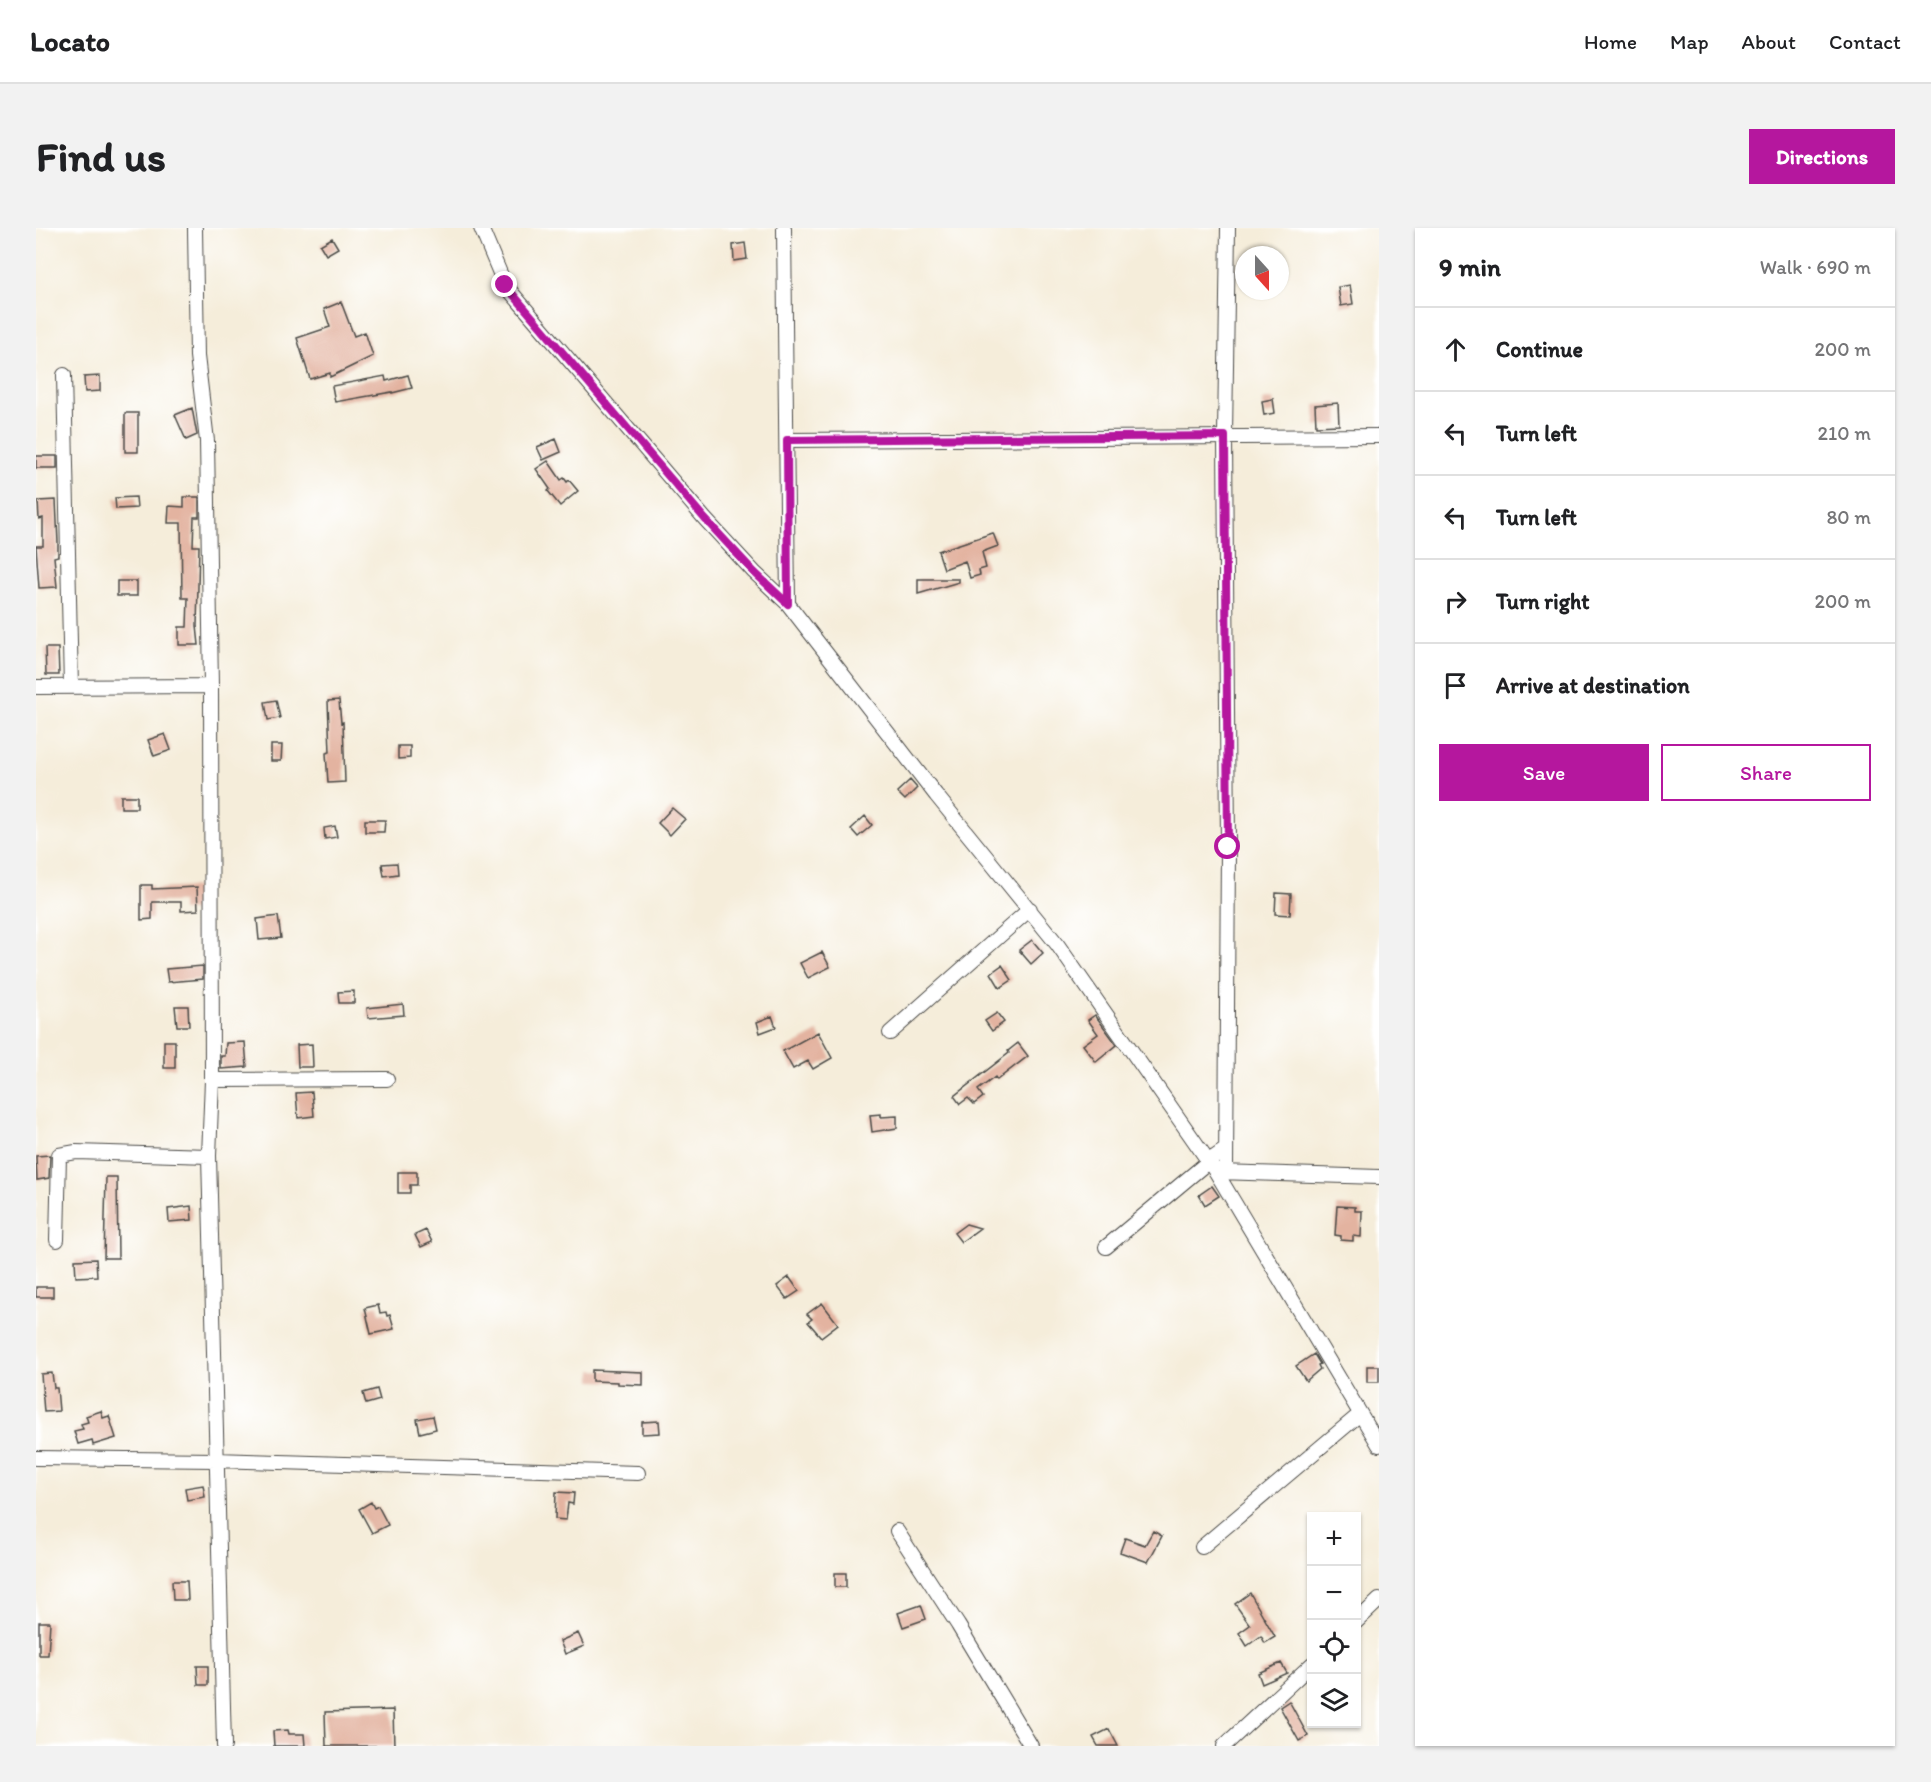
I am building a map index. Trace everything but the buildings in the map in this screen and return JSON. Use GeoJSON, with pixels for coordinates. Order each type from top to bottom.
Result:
{"type":"FeatureCollection","features":[{"type":"Feature","properties":{"kind":"street"},"geometry":{"type":"LineString","coordinates":[[195,228],[197,356],[207,441],[211,686],[212,1080],[209,1156],[224,1746]]}},
{"type":"Feature","properties":{"kind":"street"},"geometry":{"type":"LineString","coordinates":[[481,228],[505,285],[705,519],[754,572],[788,604],[936,795],[1064,953],[1217,1168],[1379,1445]]}},
{"type":"Feature","properties":{"kind":"street"},"geometry":{"type":"LineString","coordinates":[[784,228],[788,604]]}},
{"type":"Feature","properties":{"kind":"street"},"geometry":{"type":"LineString","coordinates":[[1106,1247],[1217,1168],[1226,1149],[1228,835],[1225,436],[1228,228]]}},
{"type":"Feature","properties":{"kind":"street"},"geometry":{"type":"LineString","coordinates":[[63,375],[71,687]]}},
{"type":"Feature","properties":{"kind":"street"},"geometry":{"type":"LineString","coordinates":[[787,440],[1379,436]]}},
{"type":"Feature","properties":{"kind":"street"},"geometry":{"type":"LineString","coordinates":[[36,687],[211,686]]}},
{"type":"Feature","properties":{"kind":"street"},"geometry":{"type":"LineString","coordinates":[[890,1033],[1030,909]]}},
{"type":"Feature","properties":{"kind":"street"},"geometry":{"type":"LineString","coordinates":[[212,1080],[387,1079]]}},
{"type":"Feature","properties":{"kind":"street"},"geometry":{"type":"LineString","coordinates":[[57,1240],[59,1155],[76,1152],[209,1156]]}},
{"type":"Feature","properties":{"kind":"street"},"geometry":{"type":"LineString","coordinates":[[1217,1168],[1379,1177]]}},
{"type":"Feature","properties":{"kind":"street"},"geometry":{"type":"LineString","coordinates":[[1202,1547],[1360,1414]]}},
{"type":"Feature","properties":{"kind":"street"},"geometry":{"type":"LineString","coordinates":[[36,1458],[216,1460],[638,1473]]}},
{"type":"Feature","properties":{"kind":"street"},"geometry":{"type":"LineString","coordinates":[[897,1531],[958,1625],[1031,1746]]}},
{"type":"Feature","properties":{"kind":"street"},"geometry":{"type":"LineString","coordinates":[[1358,1620],[1379,1600]]}},
{"type":"Feature","properties":{"kind":"street"},"geometry":{"type":"LineString","coordinates":[[1224,1746],[1307,1668]]}},
{"type":"Feature","properties":{"kind":"route"},"geometry":{"type":"LineString","coordinates":[[505,285],[705,519],[754,572],[788,604],[787,440],[1225,436],[1228,847]]}}]}
